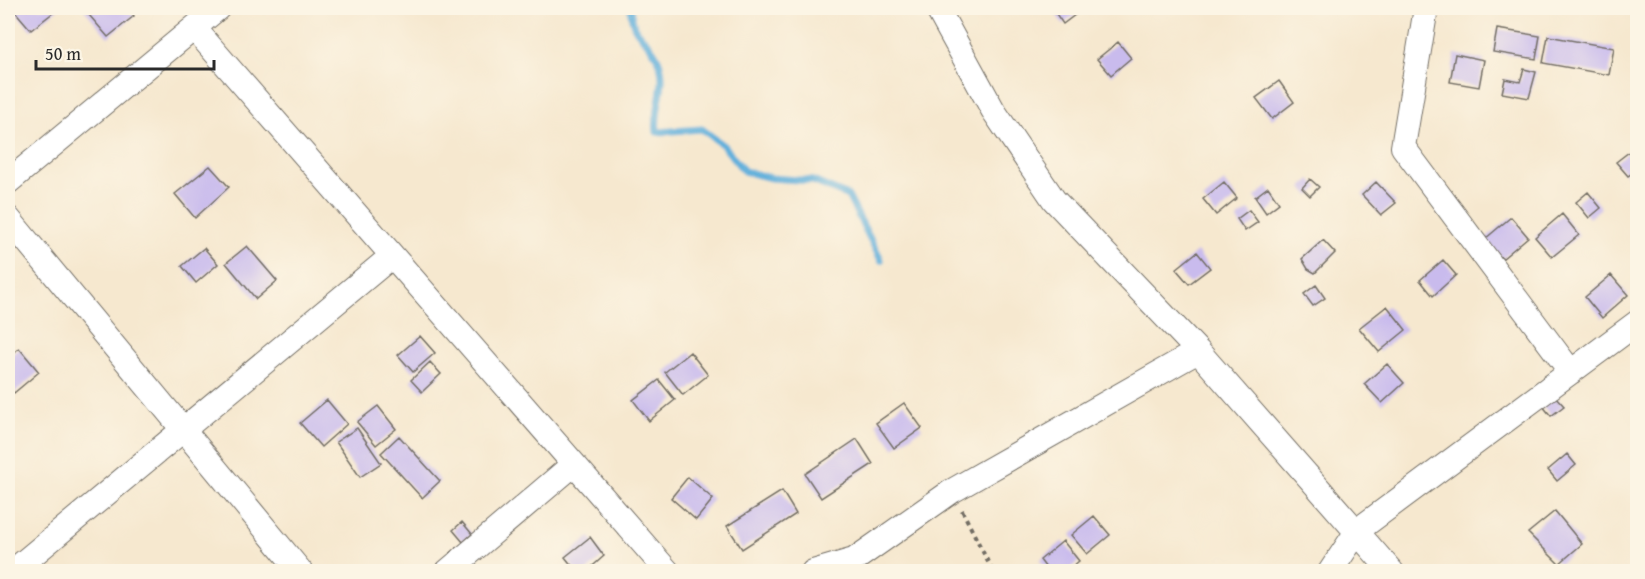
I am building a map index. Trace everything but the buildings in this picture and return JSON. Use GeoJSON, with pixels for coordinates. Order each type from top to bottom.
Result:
{"type":"FeatureCollection","features":[{"type":"Feature","properties":{"kind":"street"},"geometry":{"type":"LineString","coordinates":[[8,182],[218,8]]}},
{"type":"Feature","properties":{"kind":"street"},"geometry":{"type":"LineString","coordinates":[[938,8],[993,110],[1054,200],[1198,351],[1358,530],[1392,572]]}},
{"type":"Feature","properties":{"kind":"street"},"geometry":{"type":"LineString","coordinates":[[1426,8],[1403,147],[1571,372]]}},
{"type":"Feature","properties":{"kind":"street"},"geometry":{"type":"LineString","coordinates":[[194,28],[668,572]]}},
{"type":"Feature","properties":{"kind":"street"},"geometry":{"type":"LineString","coordinates":[[8,218],[301,572]]}},
{"type":"Feature","properties":{"kind":"street"},"geometry":{"type":"LineString","coordinates":[[12,572],[392,256]]}},
{"type":"Feature","properties":{"kind":"street"},"geometry":{"type":"LineString","coordinates":[[1330,572],[1358,530],[1638,322]]}},
{"type":"Feature","properties":{"kind":"street"},"geometry":{"type":"LineString","coordinates":[[813,572],[854,560],[952,491],[1198,351]]}},
{"type":"Feature","properties":{"kind":"street"},"geometry":{"type":"LineString","coordinates":[[447,572],[574,464]]}},
{"type":"Feature","properties":{"kind":"path"},"geometry":{"type":"LineString","coordinates":[[952,491],[993,572]]}},
{"type":"Feature","properties":{"kind":"waterway"},"geometry":{"type":"LineString","coordinates":[[631,8],[633,24],[652,48],[662,74],[656,122],[657,132],[702,129],[723,145],[744,171],[771,178],[813,181],[848,196],[881,260]]}}]}
